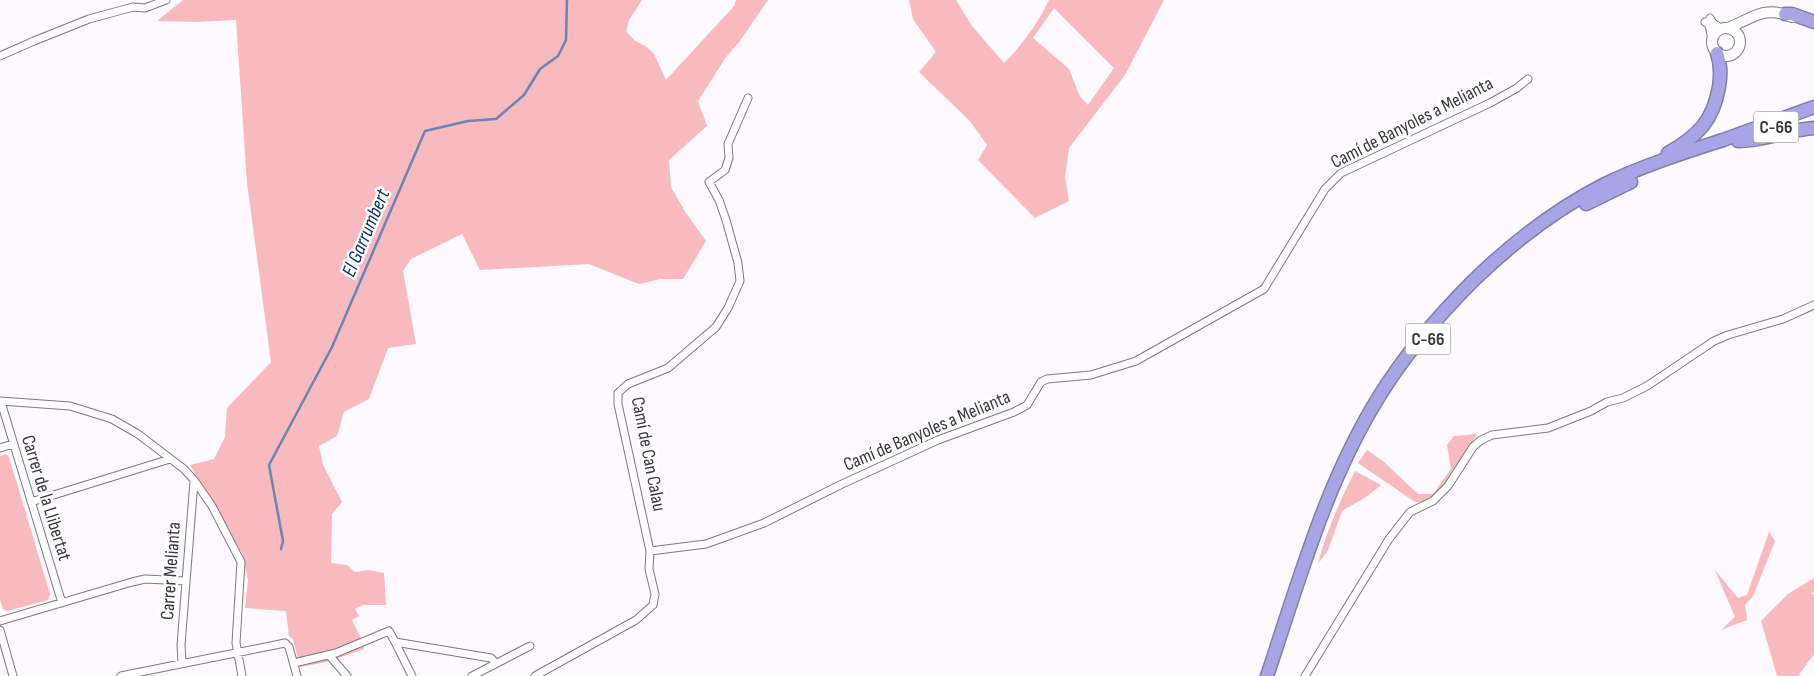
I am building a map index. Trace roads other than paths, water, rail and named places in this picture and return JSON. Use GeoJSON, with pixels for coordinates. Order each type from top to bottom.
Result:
{"type":"FeatureCollection","features":[{"type":"Feature","properties":{"kind":"highway"},"geometry":{"type":"LineString","coordinates":[[1785,14],[1792,14],[1814,22]]}},
{"type":"Feature","properties":{"kind":"highway"},"geometry":{"type":"LineString","coordinates":[[1638,170],[1645,164],[1691,139],[1707,121],[1714,108],[1721,72],[1717,52]]}},
{"type":"Feature","properties":{"kind":"highway","name":"C-66"},"geometry":{"type":"LineString","coordinates":[[1267,676],[1333,486],[1366,419],[1384,389],[1410,351],[1444,310],[1496,259],[1536,226],[1604,185],[1638,170],[1814,107]]}},
{"type":"Feature","properties":{"kind":"highway","name":"C-66"},"geometry":{"type":"LineString","coordinates":[[1273,676],[1329,514],[1356,451],[1380,406],[1399,378],[1449,314],[1483,280],[1520,248],[1572,213],[1628,183],[1814,114]]}},
{"type":"Feature","properties":{"kind":"highway"},"geometry":{"type":"LineString","coordinates":[[1738,141],[1814,128]]}},
{"type":"Feature","properties":{"kind":"street"},"geometry":{"type":"LineString","coordinates":[[0,56],[34,40],[89,19],[134,7],[145,8],[166,0]]}},
{"type":"Feature","properties":{"kind":"street"},"geometry":{"type":"LineString","coordinates":[[1712,39],[1715,34],[1725,28],[1768,11],[1785,14],[1814,27]]}},
{"type":"Feature","properties":{"kind":"street"},"geometry":{"type":"LineString","coordinates":[[1739,38],[1735,32],[1707,20],[1712,45],[1717,52],[1725,56],[1734,54],[1739,48],[1739,38],[1746,20]]}},
{"type":"Feature","properties":{"kind":"street","name":"Camí de Banyoles a Melianta"},"geometry":{"type":"LineString","coordinates":[[650,551],[706,544],[764,523],[840,485],[938,440],[1014,412],[1027,405],[1041,382],[1091,375],[1136,361],[1264,289],[1325,189],[1341,173],[1490,103],[1517,88],[1528,79]]}},
{"type":"Feature","properties":{"kind":"street","name":"Camí de Can Calau"},"geometry":{"type":"LineString","coordinates":[[535,676],[636,620],[653,605],[655,594],[649,569],[650,551],[618,404],[618,393],[628,384],[668,368],[716,327],[728,308],[740,281],[738,263],[721,207],[709,182],[725,170],[729,158],[728,144],[748,98]]}},
{"type":"Feature","properties":{"kind":"street"},"geometry":{"type":"LineString","coordinates":[[1305,676],[1389,539],[1410,512],[1433,501],[1448,486],[1473,447],[1481,440],[1492,434],[1548,428],[1592,411],[1607,402],[1623,398],[1647,386],[1714,341],[1728,334],[1783,319],[1814,305]]}},
{"type":"Feature","properties":{"kind":"street"},"geometry":{"type":"LineString","coordinates":[[0,402],[70,406],[112,419],[138,434],[184,469],[194,480],[212,506],[241,562],[236,643],[242,676]]}},
{"type":"Feature","properties":{"kind":"street","name":"Carrer de la Llibertat"},"geometry":{"type":"LineString","coordinates":[[0,402],[62,603]]}},
{"type":"Feature","properties":{"kind":"street"},"geometry":{"type":"LineString","coordinates":[[0,448],[13,444]]}},
{"type":"Feature","properties":{"kind":"street"},"geometry":{"type":"LineString","coordinates":[[31,502],[170,459]]}},
{"type":"Feature","properties":{"kind":"street","name":"Carrer Melianta"},"geometry":{"type":"LineString","coordinates":[[182,664],[181,644],[194,480]]}},
{"type":"Feature","properties":{"kind":"street"},"geometry":{"type":"LineString","coordinates":[[0,622],[145,579],[186,581]]}},
{"type":"Feature","properties":{"kind":"street"},"geometry":{"type":"LineString","coordinates":[[0,630],[14,676]]}},
{"type":"Feature","properties":{"kind":"street"},"geometry":{"type":"LineString","coordinates":[[294,663],[354,647],[389,631],[412,676]]}},
{"type":"Feature","properties":{"kind":"street"},"geometry":{"type":"LineString","coordinates":[[395,642],[491,658],[496,663]]}},
{"type":"Feature","properties":{"kind":"street"},"geometry":{"type":"LineString","coordinates":[[121,676],[142,674],[285,643],[289,647],[296,676]]}},
{"type":"Feature","properties":{"kind":"street"},"geometry":{"type":"LineString","coordinates":[[472,676],[530,646]]}},
{"type":"Feature","properties":{"kind":"street"},"geometry":{"type":"LineString","coordinates":[[329,655],[347,676]]}},
{"type":"Feature","properties":{"kind":"waterway","name":"El Garrumbert"},"geometry":{"type":"LineString","coordinates":[[281,549],[283,541],[269,465],[332,347],[425,131],[468,121],[496,119],[524,95],[540,69],[558,56],[566,40],[567,0]]}}]}
